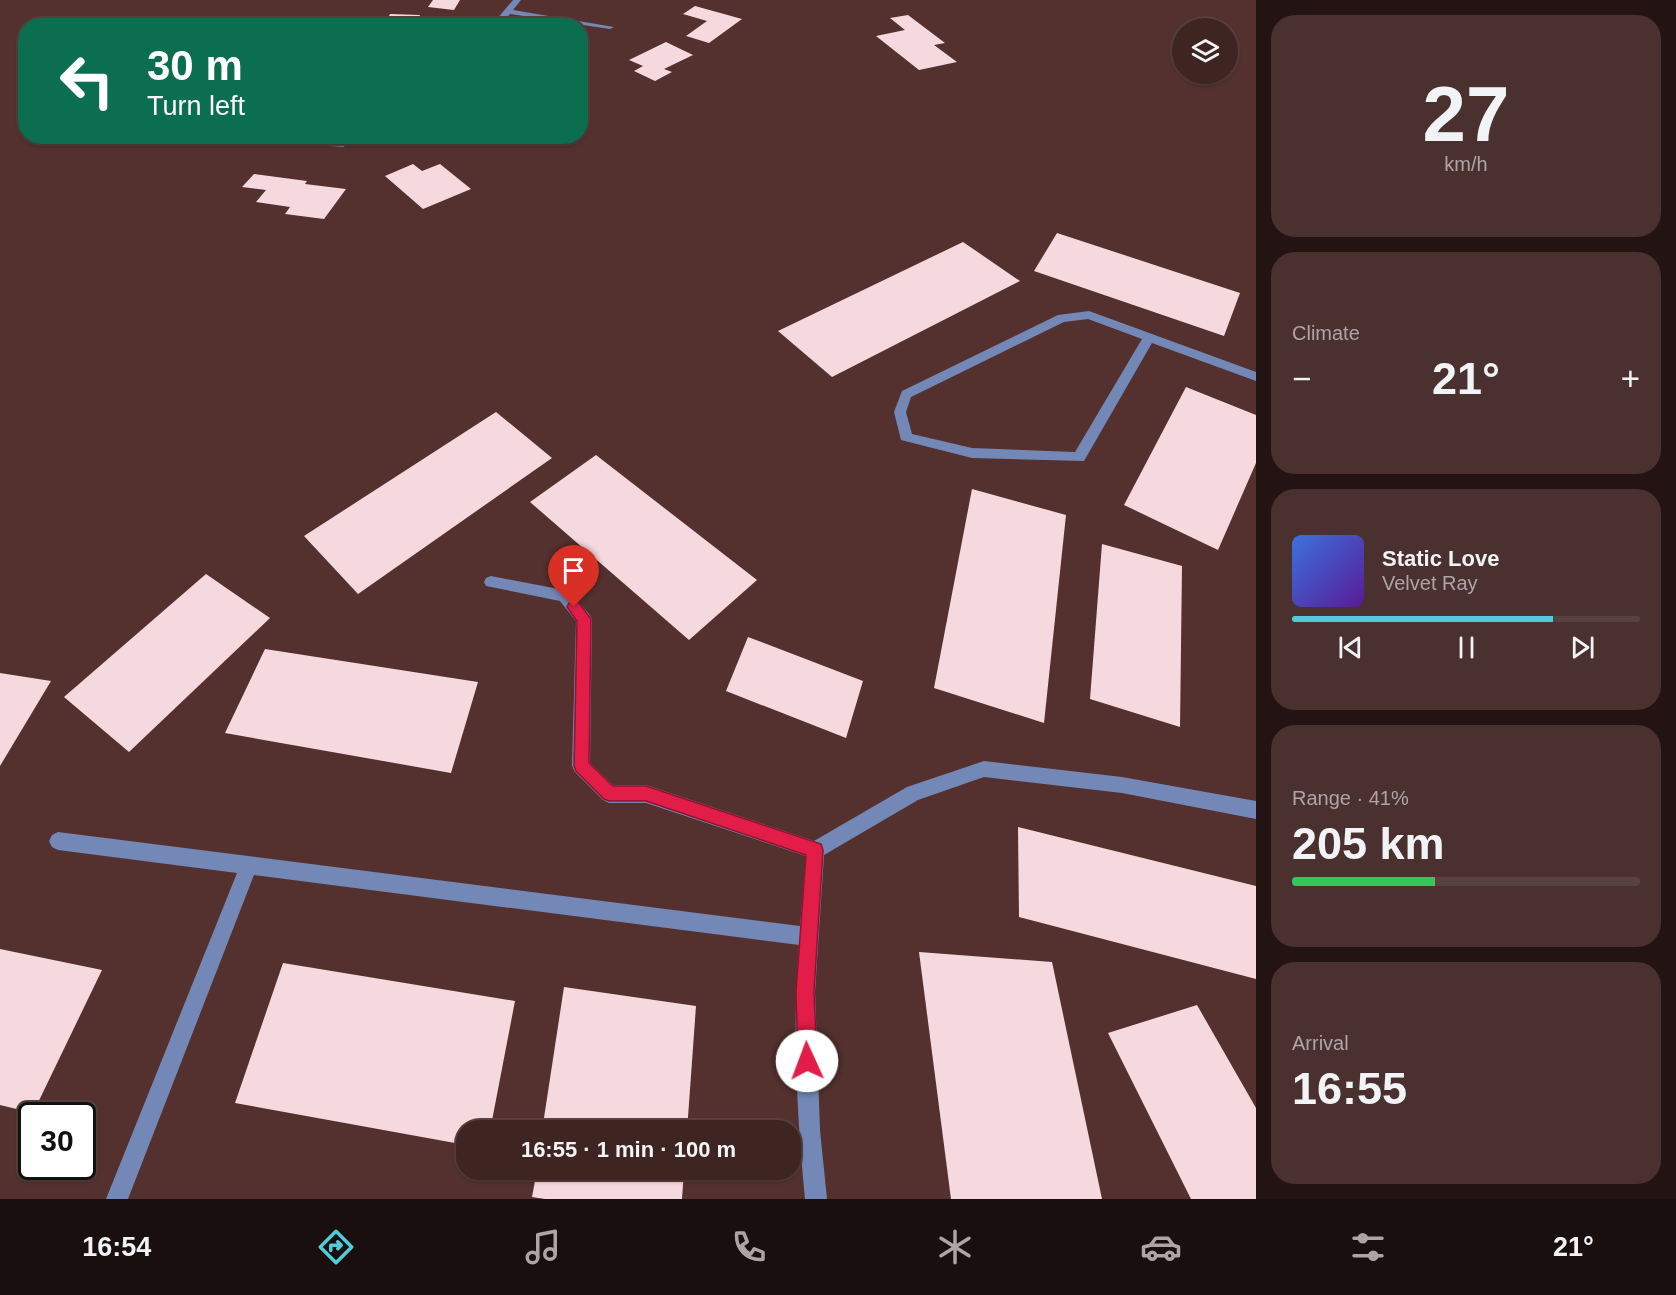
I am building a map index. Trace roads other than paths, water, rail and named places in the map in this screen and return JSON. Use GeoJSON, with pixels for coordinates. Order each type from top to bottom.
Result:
{"type":"FeatureCollection","features":[{"type":"Feature","properties":{"kind":"street"},"geometry":{"type":"LineString","coordinates":[[501,18],[517,0]]}},
{"type":"Feature","properties":{"kind":"street"},"geometry":{"type":"LineString","coordinates":[[507,11],[552,18]]}},
{"type":"Feature","properties":{"kind":"street"},"geometry":{"type":"LineString","coordinates":[[588,24],[610,27]]}},
{"type":"Feature","properties":{"kind":"street"},"geometry":{"type":"LineString","coordinates":[[1149,337],[1079,457],[972,453],[906,437],[900,412],[906,394],[1062,318],[1089,315],[1256,376]]}},
{"type":"Feature","properties":{"kind":"street"},"geometry":{"type":"LineString","coordinates":[[491,582],[564,596],[584,619],[581,766],[609,794],[646,794],[815,850],[913,793],[984,769],[1122,785],[1256,810]]}},
{"type":"Feature","properties":{"kind":"street"},"geometry":{"type":"LineString","coordinates":[[58,841],[809,937]]}},
{"type":"Feature","properties":{"kind":"street"},"geometry":{"type":"LineString","coordinates":[[815,850],[806,1015],[809,1130],[816,1199]]}},
{"type":"Feature","properties":{"kind":"street"},"geometry":{"type":"LineString","coordinates":[[117,1199],[249,865]]}}]}
